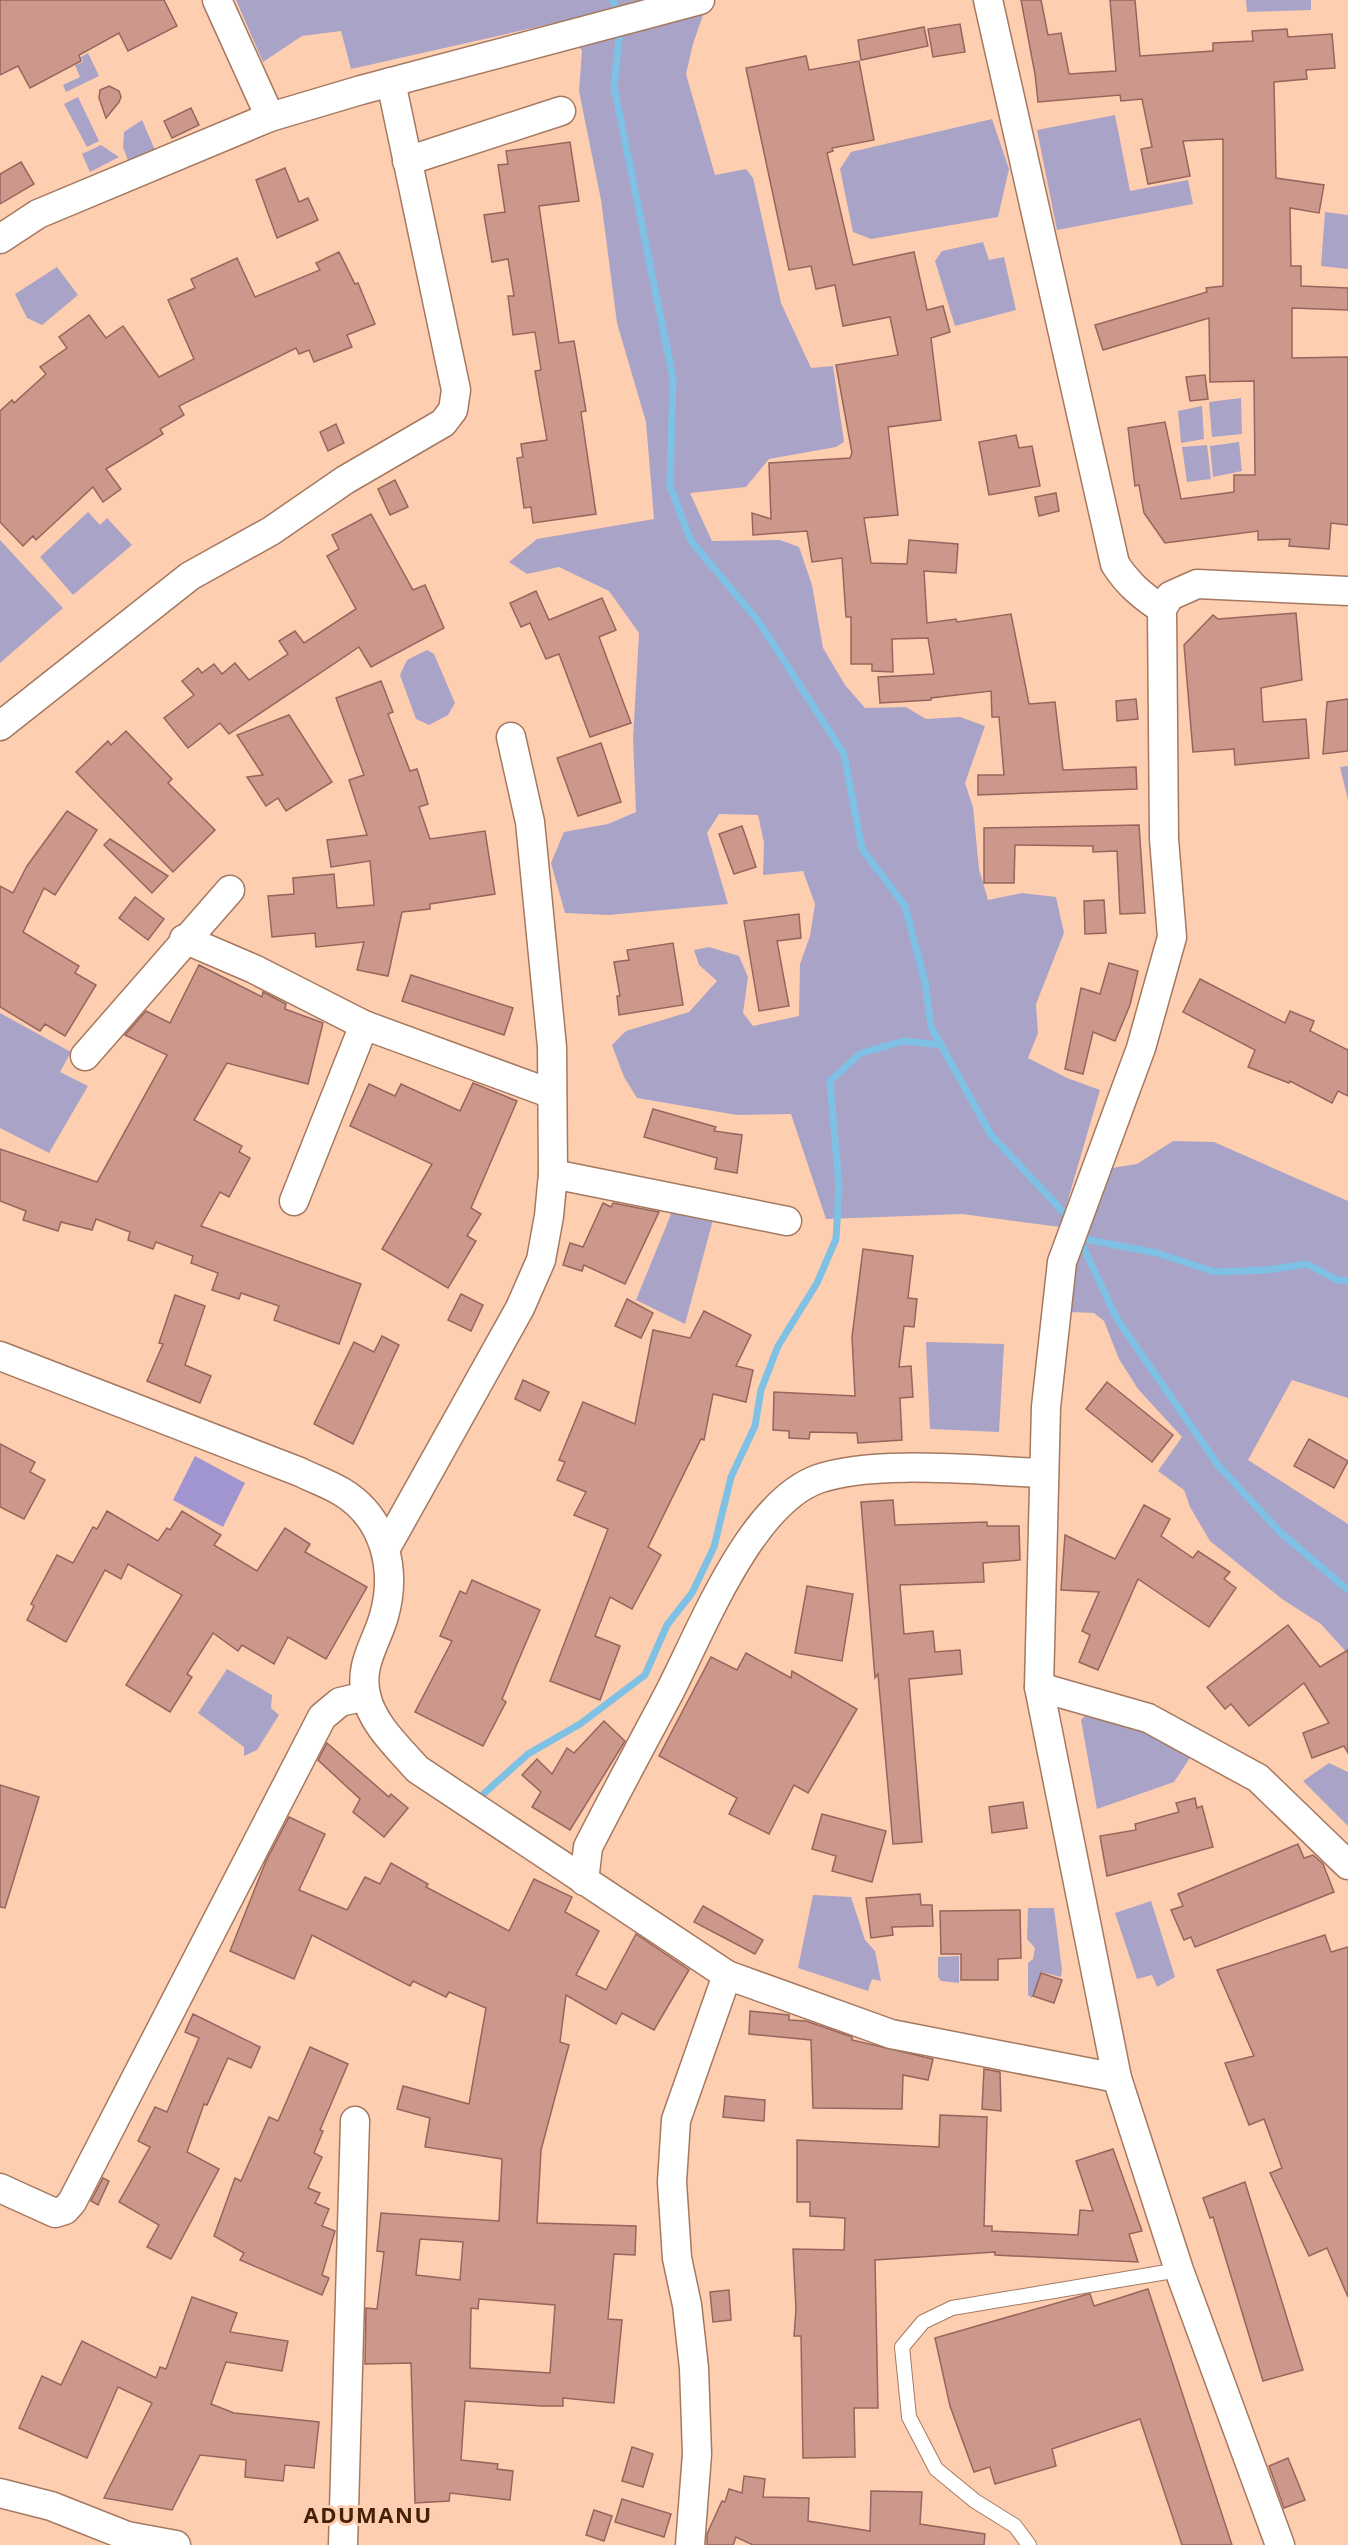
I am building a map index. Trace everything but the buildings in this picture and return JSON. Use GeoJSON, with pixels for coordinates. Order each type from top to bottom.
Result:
{"type":"FeatureCollection","features":[{"type":"Feature","properties":{"kind":"street"},"geometry":{"type":"LineString","coordinates":[[217,0],[270,117]]}},
{"type":"Feature","properties":{"kind":"street"},"geometry":{"type":"LineString","coordinates":[[0,239],[38,214],[270,117],[391,82],[700,0]]}},
{"type":"Feature","properties":{"kind":"street"},"geometry":{"type":"LineString","coordinates":[[988,0],[1115,564],[1127,582],[1143,597],[1162,609]]}},
{"type":"Feature","properties":{"kind":"street"},"geometry":{"type":"LineString","coordinates":[[0,726],[190,576],[271,531],[345,480],[443,423],[453,410],[456,390],[391,82]]}},
{"type":"Feature","properties":{"kind":"street"},"geometry":{"type":"LineString","coordinates":[[406,161],[561,111]]}},
{"type":"Feature","properties":{"kind":"street"},"geometry":{"type":"LineString","coordinates":[[1280,2545],[1179,2270],[1117,2078],[1039,1687],[1046,1407],[1062,1262],[1141,1048],[1172,937],[1164,839],[1162,609],[1170,596],[1197,584],[1348,591]]}},
{"type":"Feature","properties":{"kind":"street"},"geometry":{"type":"LineString","coordinates":[[386,1548],[520,1308],[541,1260],[554,1174],[552,1047],[530,822],[511,737]]}},
{"type":"Feature","properties":{"kind":"street"},"geometry":{"type":"LineString","coordinates":[[85,1056],[184,939],[230,890]]}},
{"type":"Feature","properties":{"kind":"street"},"geometry":{"type":"LineString","coordinates":[[184,939],[254,969],[364,1025],[552,1094]]}},
{"type":"Feature","properties":{"kind":"street"},"geometry":{"type":"LineString","coordinates":[[294,1201],[364,1025]]}},
{"type":"Feature","properties":{"kind":"street"},"geometry":{"type":"LineString","coordinates":[[554,1174],[787,1221]]}},
{"type":"Feature","properties":{"kind":"street"},"geometry":{"type":"LineString","coordinates":[[0,1356],[300,1472],[343,1493],[371,1518],[386,1548],[390,1578],[384,1616],[364,1666],[366,1696],[382,1728],[417,1769],[727,1975],[891,2034],[1117,2078]]}},
{"type":"Feature","properties":{"kind":"street"},"geometry":{"type":"LineString","coordinates":[[584,1881],[588,1847],[730,1573],[758,1528],[786,1496],[818,1479],[854,1472],[907,1469],[1044,1473]]}},
{"type":"Feature","properties":{"kind":"street"},"geometry":{"type":"LineString","coordinates":[[1039,1687],[1148,1718],[1258,1778],[1348,1865]]}},
{"type":"Feature","properties":{"kind":"street"},"geometry":{"type":"LineString","coordinates":[[0,2188],[55,2212],[65,2210],[72,2202],[322,1717],[340,1702],[366,1696]]}},
{"type":"Feature","properties":{"kind":"street"},"geometry":{"type":"LineString","coordinates":[[690,2545],[697,2454],[694,2368],[687,2305],[677,2258],[672,2182],[676,2120],[727,1975]]}},
{"type":"Feature","properties":{"kind":"street"},"geometry":{"type":"LineString","coordinates":[[343,2545],[355,2121]]}},
{"type":"Feature","properties":{"kind":"street"},"geometry":{"type":"LineString","coordinates":[[0,2493],[51,2506],[127,2536],[176,2545]]}},
{"type":"Feature","properties":{"kind":"lane"},"geometry":{"type":"LineString","coordinates":[[1029,2545],[1015,2526],[975,2502],[936,2469],[909,2417],[902,2347],[923,2322],[952,2308],[1179,2270]]}},
{"type":"Feature","properties":{"kind":"shaded area"},"geometry":{"type":"Polygon","coordinates":[[[236,0],[708,0],[693,44],[686,74],[715,175],[746,169],[753,178],[781,303],[811,368],[833,366],[844,442],[836,447],[769,459],[746,487],[690,493],[712,541],[780,540],[799,547],[812,585],[823,648],[845,685],[865,708],[906,707],[926,719],[960,717],[985,726],[965,783],[973,807],[979,869],[988,900],[1022,893],[1056,897],[1064,933],[1036,1004],[1038,1033],[1028,1058],[1067,1078],[1100,1090],[1060,1227],[962,1214],[826,1219],[791,1114],[737,1115],[637,1098],[624,1077],[612,1045],[626,1031],[689,1012],[717,981],[699,965],[694,950],[709,947],[739,956],[748,977],[743,1013],[753,1026],[799,1016],[800,964],[810,936],[815,904],[803,871],[763,875],[764,843],[758,815],[719,814],[707,833],[728,904],[609,915],[565,913],[551,863],[564,832],[608,824],[636,812],[633,739],[639,633],[609,591],[559,567],[527,574],[509,562],[537,539],[654,519],[646,422],[617,323],[601,200],[579,91],[582,51],[564,21],[351,69],[341,31],[302,36],[263,62],[236,0]]]}},
{"type":"Feature","properties":{"kind":"shaded area"},"geometry":{"type":"Polygon","coordinates":[[[1246,0],[1311,0],[1311,10],[1247,12],[1246,0]]]}},
{"type":"Feature","properties":{"kind":"shaded area"},"geometry":{"type":"Polygon","coordinates":[[[88,53],[99,76],[66,92],[63,85],[80,77],[75,65],[83,62],[81,57],[88,53]]]}},
{"type":"Feature","properties":{"kind":"shaded area"},"geometry":{"type":"Polygon","coordinates":[[[78,97],[99,141],[87,147],[64,104],[78,97]]]}},
{"type":"Feature","properties":{"kind":"shaded area"},"geometry":{"type":"Polygon","coordinates":[[[1115,115],[1130,191],[1188,180],[1193,204],[1057,230],[1037,130],[1115,115]]]}},
{"type":"Feature","properties":{"kind":"shaded area"},"geometry":{"type":"Polygon","coordinates":[[[992,119],[1009,169],[998,217],[871,239],[853,232],[840,169],[851,152],[992,119]]]}},
{"type":"Feature","properties":{"kind":"shaded area"},"geometry":{"type":"Polygon","coordinates":[[[142,120],[155,150],[129,163],[123,147],[124,132],[142,120]]]}},
{"type":"Feature","properties":{"kind":"shaded area"},"geometry":{"type":"Polygon","coordinates":[[[101,145],[119,157],[90,172],[82,154],[101,145]]]}},
{"type":"Feature","properties":{"kind":"shaded area"},"geometry":{"type":"Polygon","coordinates":[[[1325,212],[1348,215],[1348,269],[1321,266],[1325,212]]]}},
{"type":"Feature","properties":{"kind":"shaded area"},"geometry":{"type":"Polygon","coordinates":[[[983,242],[989,260],[1004,257],[1016,310],[955,326],[935,261],[942,251],[983,242]]]}},
{"type":"Feature","properties":{"kind":"shaded area"},"geometry":{"type":"Polygon","coordinates":[[[57,267],[78,295],[42,325],[27,318],[15,294],[57,267]]]}},
{"type":"Feature","properties":{"kind":"shaded area"},"geometry":{"type":"Polygon","coordinates":[[[1241,398],[1242,434],[1212,437],[1209,402],[1241,398]]]}},
{"type":"Feature","properties":{"kind":"shaded area"},"geometry":{"type":"Polygon","coordinates":[[[1202,406],[1204,439],[1181,443],[1178,411],[1202,406]]]}},
{"type":"Feature","properties":{"kind":"shaded area"},"geometry":{"type":"Polygon","coordinates":[[[1239,442],[1242,471],[1213,477],[1210,446],[1239,442]]]}},
{"type":"Feature","properties":{"kind":"shaded area"},"geometry":{"type":"Polygon","coordinates":[[[1207,445],[1211,479],[1187,482],[1182,447],[1207,445]]]}},
{"type":"Feature","properties":{"kind":"shaded area"},"geometry":{"type":"Polygon","coordinates":[[[88,512],[100,525],[107,518],[132,545],[73,595],[40,557],[88,512]]]}},
{"type":"Feature","properties":{"kind":"shaded area"},"geometry":{"type":"Polygon","coordinates":[[[0,540],[63,608],[0,663],[0,540]]]}},
{"type":"Feature","properties":{"kind":"shaded area"},"geometry":{"type":"Polygon","coordinates":[[[427,650],[434,654],[455,703],[448,715],[429,725],[416,719],[400,675],[407,660],[427,650]]]}},
{"type":"Feature","properties":{"kind":"shaded area"},"geometry":{"type":"Polygon","coordinates":[[[1348,766],[1348,800],[1340,767],[1348,766]]]}},
{"type":"Feature","properties":{"kind":"shaded area"},"geometry":{"type":"Polygon","coordinates":[[[0,1013],[71,1052],[60,1072],[88,1086],[49,1153],[0,1128],[0,1013]]]}},
{"type":"Feature","properties":{"kind":"shaded area"},"geometry":{"type":"Polygon","coordinates":[[[1173,1141],[1214,1142],[1348,1201],[1348,1398],[1292,1380],[1248,1460],[1348,1524],[1348,1654],[1321,1624],[1282,1599],[1210,1541],[1190,1507],[1184,1490],[1158,1471],[1182,1437],[1138,1389],[1119,1359],[1104,1321],[1094,1313],[1069,1312],[1066,1272],[1105,1169],[1137,1164],[1173,1141]]]}},
{"type":"Feature","properties":{"kind":"shaded area"},"geometry":{"type":"Polygon","coordinates":[[[676,1202],[714,1216],[685,1324],[636,1300],[676,1202]]]}},
{"type":"Feature","properties":{"kind":"shaded area"},"geometry":{"type":"Polygon","coordinates":[[[926,1342],[1004,1344],[999,1432],[930,1429],[926,1342]]]}},
{"type":"Feature","properties":{"kind":"shaded area"},"geometry":{"type":"Polygon","coordinates":[[[195,1456],[245,1483],[223,1527],[173,1500],[195,1456]]]}},
{"type":"Feature","properties":{"kind":"shaded area"},"geometry":{"type":"Polygon","coordinates":[[[227,1669],[272,1695],[271,1708],[279,1715],[257,1750],[244,1756],[244,1747],[198,1713],[227,1669]]]}},
{"type":"Feature","properties":{"kind":"shaded area"},"geometry":{"type":"Polygon","coordinates":[[[1091,1710],[1195,1750],[1174,1782],[1097,1809],[1081,1720],[1091,1710]]]}},
{"type":"Feature","properties":{"kind":"shaded area"},"geometry":{"type":"Polygon","coordinates":[[[1329,1763],[1348,1772],[1348,1826],[1303,1781],[1329,1763]]]}},
{"type":"Feature","properties":{"kind":"shaded area"},"geometry":{"type":"Polygon","coordinates":[[[813,1895],[851,1897],[865,1940],[875,1951],[881,1981],[872,1979],[868,1991],[798,1968],[813,1895]]]}},
{"type":"Feature","properties":{"kind":"shaded area"},"geometry":{"type":"Polygon","coordinates":[[[1151,1901],[1175,1977],[1157,1987],[1152,1975],[1137,1979],[1115,1913],[1151,1901]]]}},
{"type":"Feature","properties":{"kind":"shaded area"},"geometry":{"type":"Polygon","coordinates":[[[1028,1908],[1054,1908],[1062,1970],[1061,1977],[1041,1972],[1032,1998],[1028,1995],[1028,1963],[1033,1959],[1035,1948],[1027,1939],[1028,1908]]]}},
{"type":"Feature","properties":{"kind":"shaded area"},"geometry":{"type":"Polygon","coordinates":[[[959,1956],[959,1983],[941,1981],[938,1977],[938,1957],[959,1956]]]}},
{"type":"Feature","properties":{"kind":"waterway"},"geometry":{"type":"LineString","coordinates":[[613,0],[617,15]]}},
{"type":"Feature","properties":{"kind":"waterway"},"geometry":{"type":"LineString","coordinates":[[620,29],[614,87],[673,378],[670,486],[691,541],[759,622],[844,754],[862,849],[905,906],[925,982],[931,1027],[991,1135],[1071,1220]]}},
{"type":"Feature","properties":{"kind":"waterway"},"geometry":{"type":"LineString","coordinates":[[479,1798],[528,1754],[580,1724],[645,1675],[667,1625],[692,1593],[714,1547],[731,1477],[755,1426],[761,1390],[778,1346],[817,1283],[836,1239],[839,1187],[830,1081],[861,1053],[904,1041],[941,1045]]}},
{"type":"Feature","properties":{"kind":"waterway"},"geometry":{"type":"LineString","coordinates":[[1079,1238],[1117,1319],[1218,1465],[1280,1532],[1348,1590]]}},
{"type":"Feature","properties":{"kind":"waterway"},"geometry":{"type":"LineString","coordinates":[[1079,1238],[1157,1253],[1215,1272],[1267,1270],[1307,1264],[1337,1280],[1348,1281]]}},
{"type":"Feature","properties":{"kind":"district","name":"ADUMANU"},"geometry":{"type":"Point","coordinates":[368,2515]}}]}
